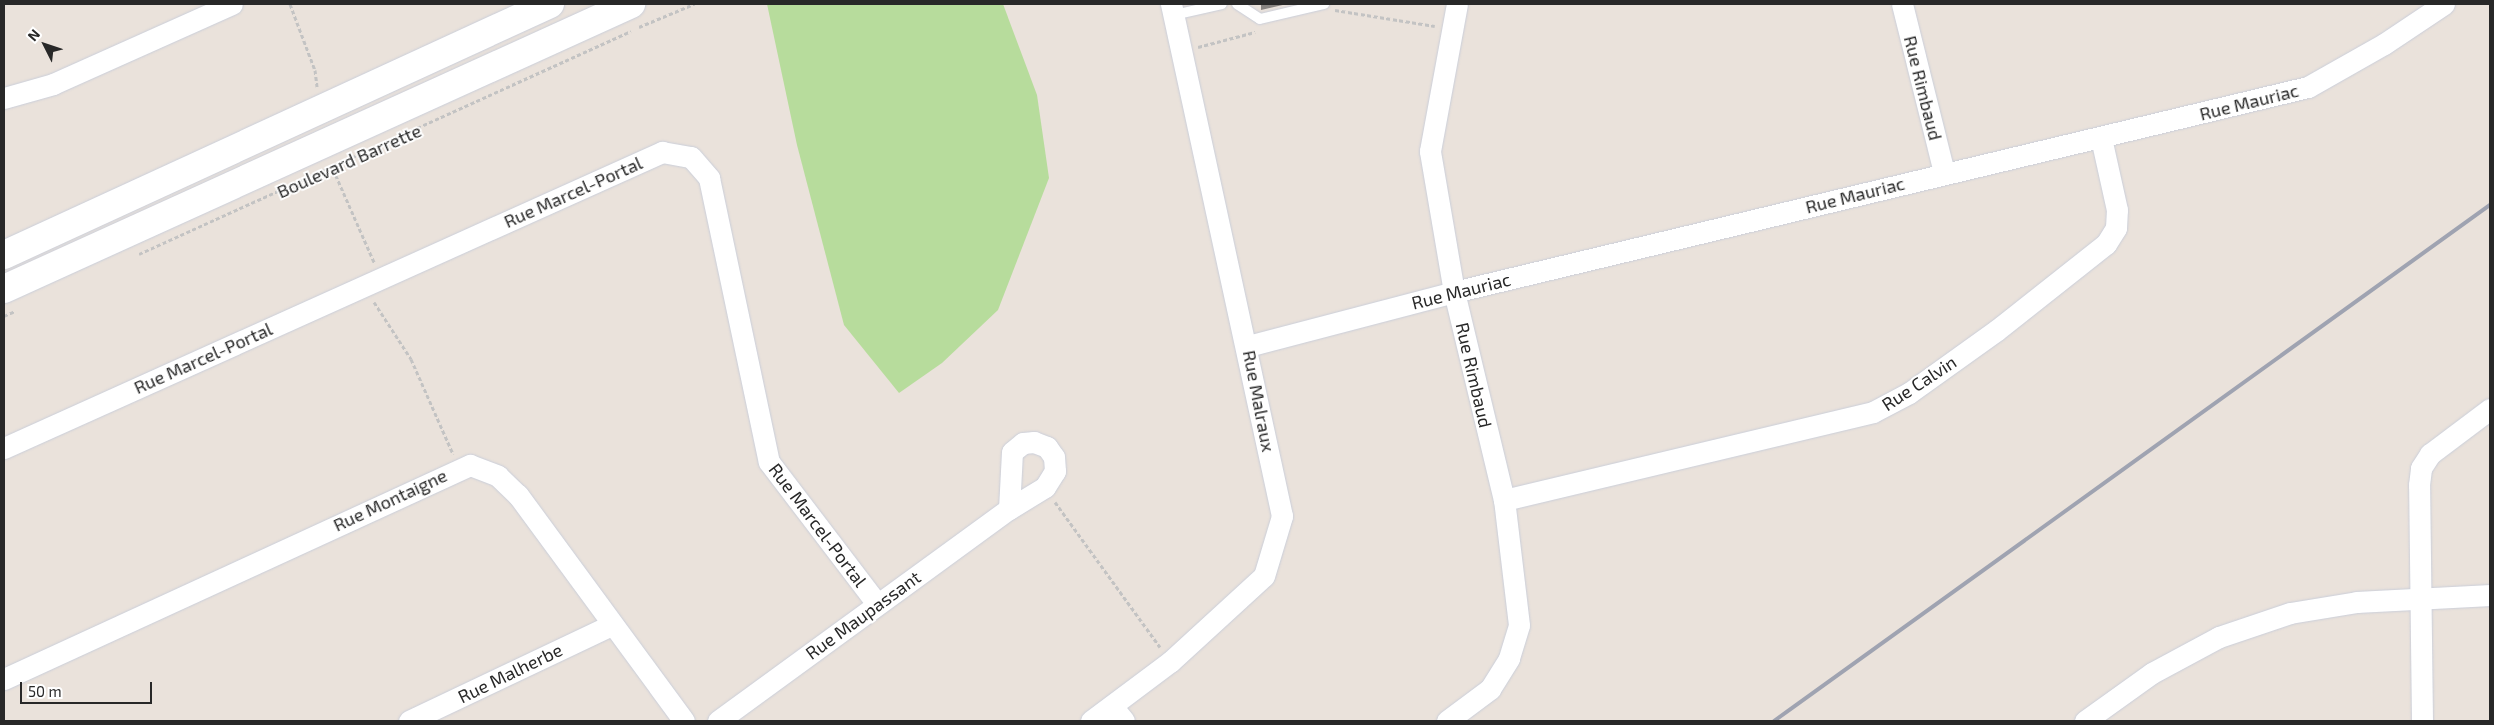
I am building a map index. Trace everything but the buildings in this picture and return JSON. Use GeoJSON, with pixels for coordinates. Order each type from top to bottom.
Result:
{"type":"FeatureCollection","features":[{"type":"Feature","properties":{"kind":"main road"},"geometry":{"type":"LineString","coordinates":[[4,255],[550,4]]}},
{"type":"Feature","properties":{"kind":"main road","name":"Boulevard Barrette"},"geometry":{"type":"LineString","coordinates":[[12,298],[631,4]]}},
{"type":"Feature","properties":{"kind":"street","name":"Rue Rimbaud"},"geometry":{"type":"LineString","coordinates":[[1447,721],[1490,689],[1509,658],[1518,624],[1504,500],[1454,292],[1430,151],[1456,4]]}},
{"type":"Feature","properties":{"kind":"street","name":"Rue Rimbaud"},"geometry":{"type":"LineString","coordinates":[[1902,4],[1944,173]]}},
{"type":"Feature","properties":{"kind":"street","name":"Rue Mauriac"},"geometry":{"type":"LineString","coordinates":[[1248,346],[1454,292],[2308,87],[2384,44],[2444,4]]}},
{"type":"Feature","properties":{"kind":"street"},"geometry":{"type":"LineString","coordinates":[[4,98],[53,84],[219,6]]}},
{"type":"Feature","properties":{"kind":"street","name":"Rue Malraux"},"geometry":{"type":"LineString","coordinates":[[1091,721],[1118,714],[1170,662],[1264,576],[1282,516],[1248,346],[1184,51],[1173,9]]}},
{"type":"Feature","properties":{"kind":"street","name":"Rue Calvin"},"geometry":{"type":"LineString","coordinates":[[1504,500],[1874,412],[1909,393],[1997,330],[2106,244],[2116,228],[2117,210],[2101,138]]}},
{"type":"Feature","properties":{"kind":"street","name":"Rue Marcel-Portal"},"geometry":{"type":"LineString","coordinates":[[4,448],[662,152],[691,157],[709,178],[768,462],[877,604]]}},
{"type":"Feature","properties":{"kind":"street"},"geometry":{"type":"LineString","coordinates":[[2422,721],[2421,468],[2430,454],[2490,409]]}},
{"type":"Feature","properties":{"kind":"street"},"geometry":{"type":"LineString","coordinates":[[1009,510],[1012,452],[1023,443],[1034,442],[1047,447],[1054,457],[1055,472],[1045,487]]}},
{"type":"Feature","properties":{"kind":"street","name":"Rue Montaigne"},"geometry":{"type":"LineString","coordinates":[[4,679],[470,465],[498,476],[518,495],[611,625],[684,721]]}},
{"type":"Feature","properties":{"kind":"street","name":"Rue Maupassant"},"geometry":{"type":"LineString","coordinates":[[718,721],[877,604],[1009,510],[1045,487]]}},
{"type":"Feature","properties":{"kind":"street"},"geometry":{"type":"LineString","coordinates":[[2087,721],[2152,673],[2219,637],[2290,614],[2357,602],[2490,595]]}},
{"type":"Feature","properties":{"kind":"street","name":"Rue Malherbe"},"geometry":{"type":"LineString","coordinates":[[409,721],[611,625]]}},
{"type":"Feature","properties":{"kind":"lane"},"geometry":{"type":"LineString","coordinates":[[1173,9],[1222,4]]}},
{"type":"Feature","properties":{"kind":"lane"},"geometry":{"type":"LineString","coordinates":[[1237,4],[1260,19],[1327,8]]}},
{"type":"Feature","properties":{"kind":"path","name":"Boulevard Barrette"},"geometry":{"type":"LineString","coordinates":[[131,258],[694,4]]}},
{"type":"Feature","properties":{"kind":"path"},"geometry":{"type":"LineString","coordinates":[[1327,8],[1451,29]]}},
{"type":"Feature","properties":{"kind":"path"},"geometry":{"type":"LineString","coordinates":[[1184,51],[1261,30]]}},
{"type":"Feature","properties":{"kind":"path"},"geometry":{"type":"LineString","coordinates":[[364,286],[411,359],[460,468]]}},
{"type":"Feature","properties":{"kind":"path"},"geometry":{"type":"LineString","coordinates":[[4,316],[12,298]]}},
{"type":"Feature","properties":{"kind":"path"},"geometry":{"type":"LineString","coordinates":[[1045,487],[1170,662]]}},
{"type":"Feature","properties":{"kind":"green space"},"geometry":{"type":"Polygon","coordinates":[[[767,4],[1003,4],[1037,95],[1049,178],[998,310],[942,363],[899,393],[844,325],[797,145],[767,4]]]}},
{"type":"Feature","properties":{"kind":"railway"},"geometry":{"type":"LineString","coordinates":[[1774,721],[2490,205]]}}]}
